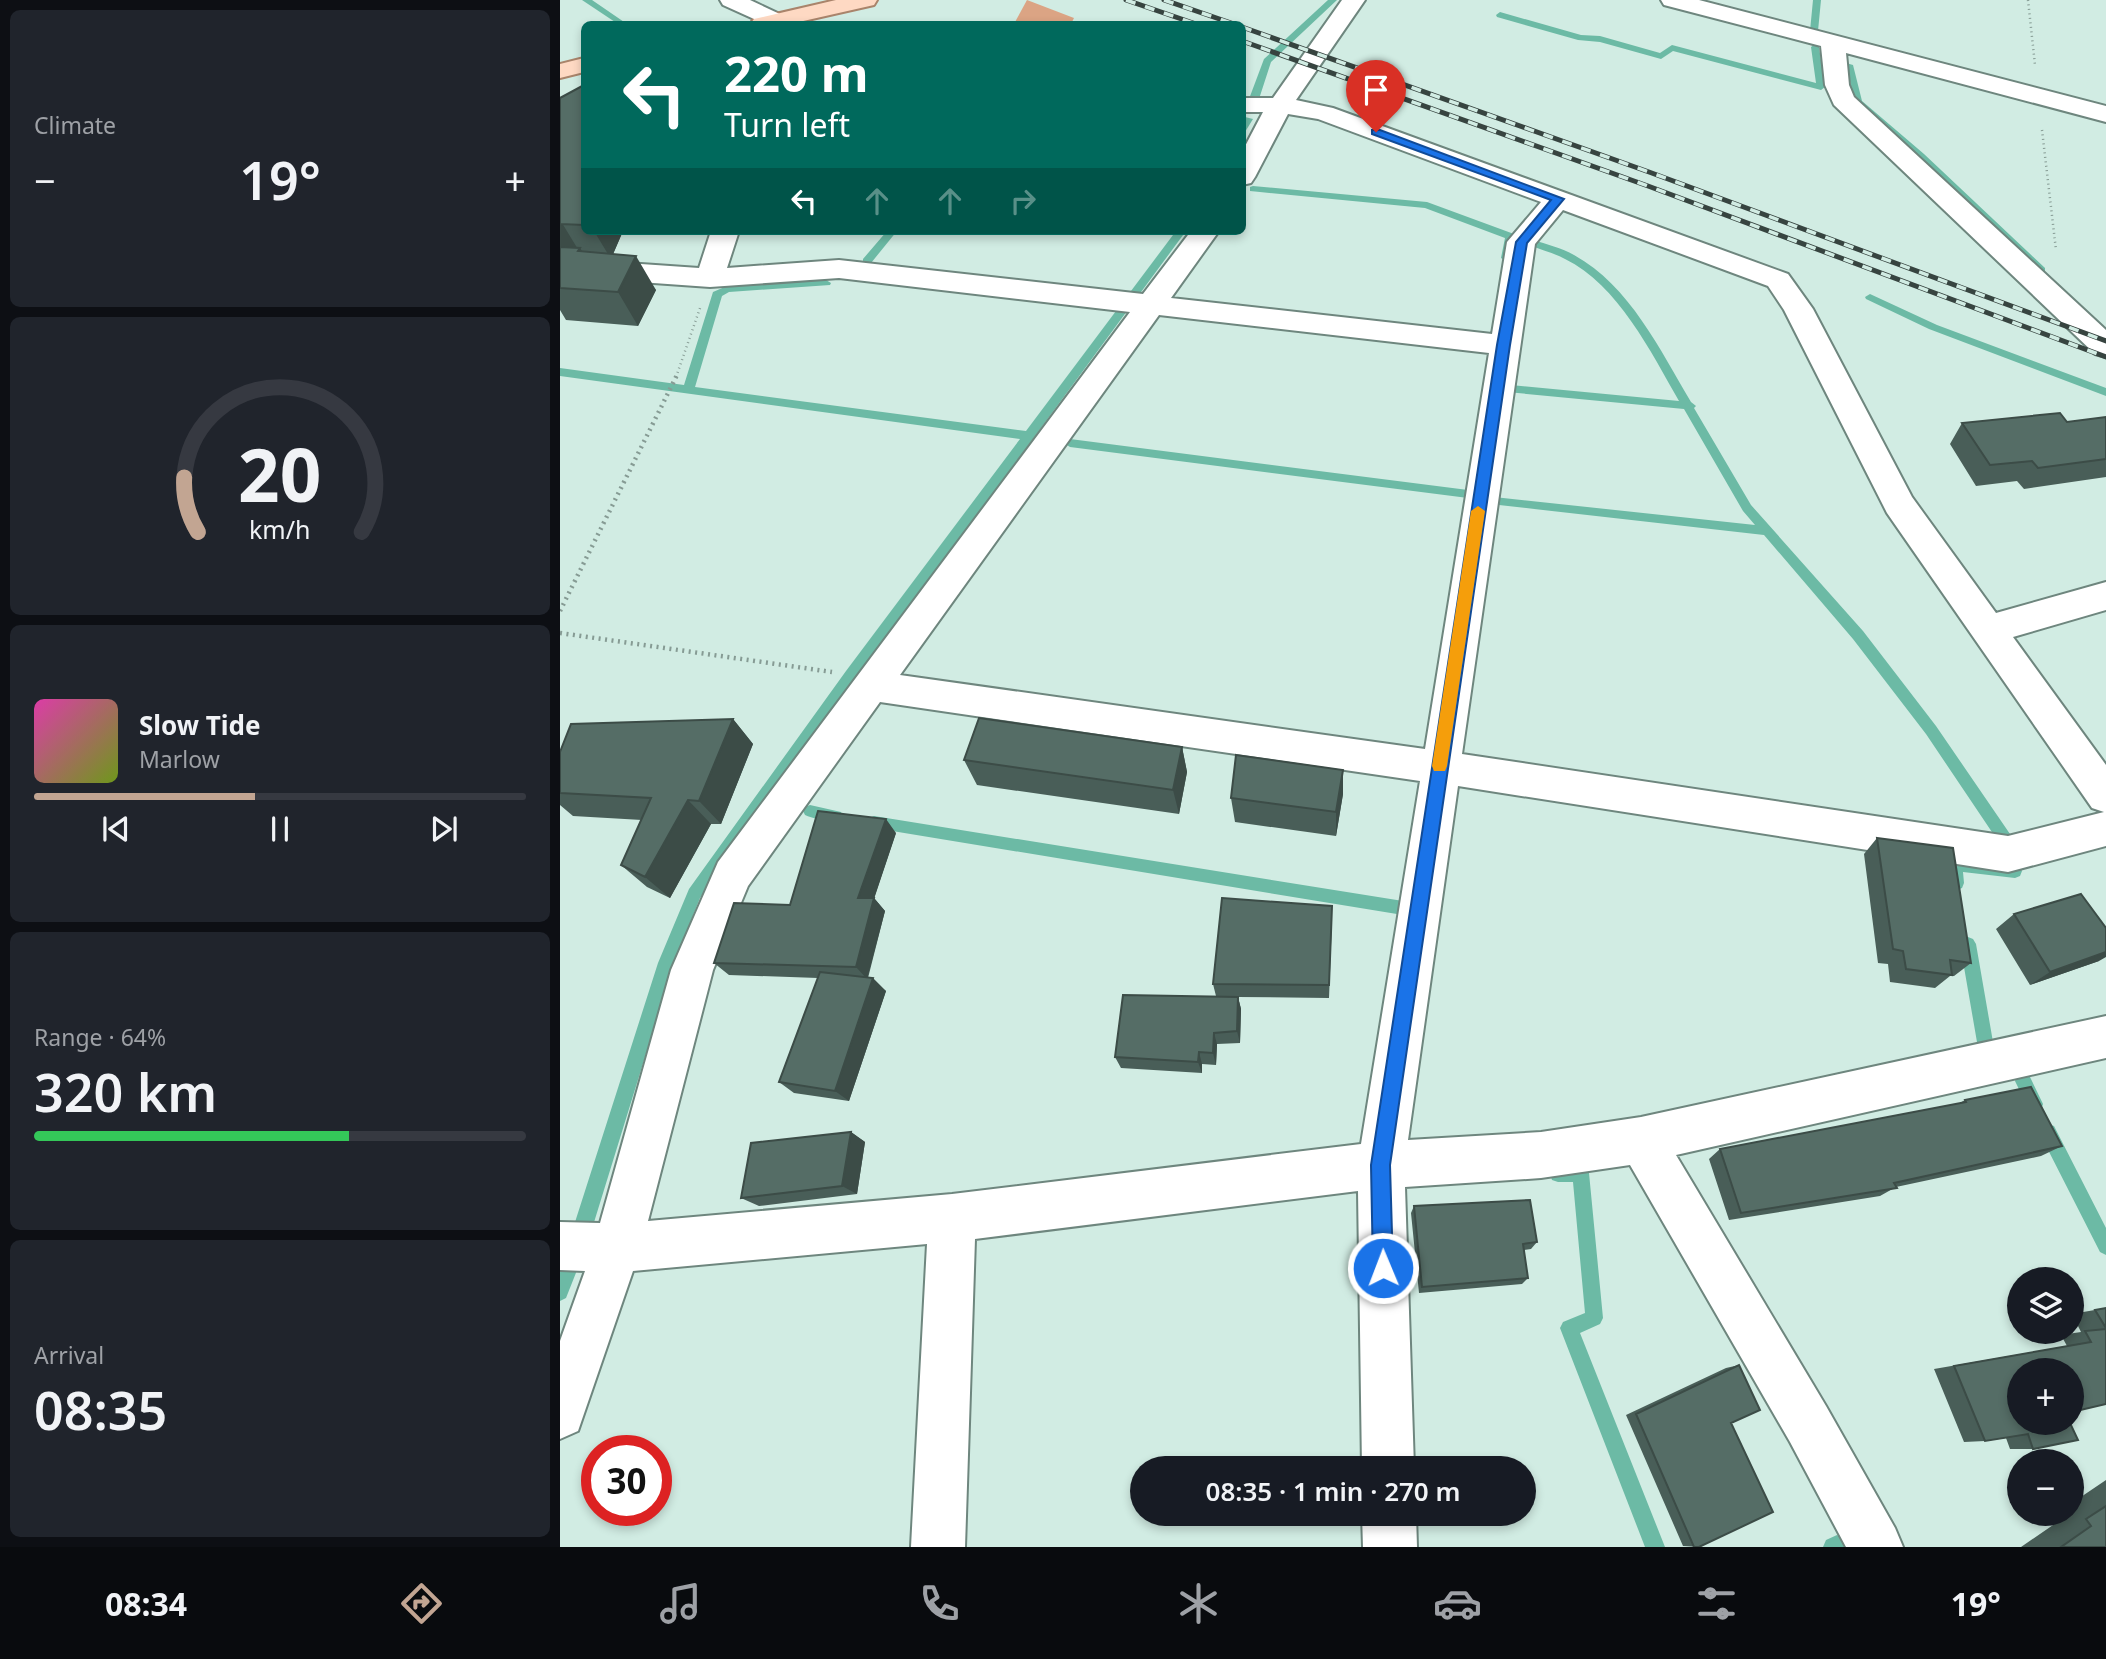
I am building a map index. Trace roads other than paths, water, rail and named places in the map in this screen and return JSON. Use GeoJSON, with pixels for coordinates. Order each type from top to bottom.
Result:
{"type":"FeatureCollection","features":[{"type":"Feature","properties":{"kind":"main road"},"geometry":{"type":"LineString","coordinates":[[777,21],[866,0]]}},
{"type":"Feature","properties":{"kind":"main road"},"geometry":{"type":"LineString","coordinates":[[560,71],[581,66]]}},
{"type":"Feature","properties":{"kind":"street"},"geometry":{"type":"LineString","coordinates":[[731,0],[766,21]]}},
{"type":"Feature","properties":{"kind":"street"},"geometry":{"type":"LineString","coordinates":[[1246,169],[1280,105],[1354,0]]}},
{"type":"Feature","properties":{"kind":"street"},"geometry":{"type":"LineString","coordinates":[[1672,0],[2106,114]]}},
{"type":"Feature","properties":{"kind":"street"},"geometry":{"type":"LineString","coordinates":[[1833,44],[1837,85],[1843,100],[2106,347]]}},
{"type":"Feature","properties":{"kind":"street"},"geometry":{"type":"LineString","coordinates":[[1246,105],[1280,105],[1324,113],[1778,280],[1798,309],[1899,505],[2106,796]]}},
{"type":"Feature","properties":{"kind":"street"},"geometry":{"type":"LineString","coordinates":[[1388,1456],[1381,1165],[1521,242],[1558,199]]}},
{"type":"Feature","properties":{"kind":"street"},"geometry":{"type":"LineString","coordinates":[[710,278],[724,235]]}},
{"type":"Feature","properties":{"kind":"street"},"geometry":{"type":"LineString","coordinates":[[560,1413],[617,1248],[692,970],[732,875],[1202,235]]}},
{"type":"Feature","properties":{"kind":"street"},"geometry":{"type":"LineString","coordinates":[[560,272],[583,269],[710,278],[839,270],[1504,345]]}},
{"type":"Feature","properties":{"kind":"street"},"geometry":{"type":"LineString","coordinates":[[1987,631],[2106,596]]}},
{"type":"Feature","properties":{"kind":"street"},"geometry":{"type":"LineString","coordinates":[[875,682],[2008,854],[2106,829]]}},
{"type":"Feature","properties":{"kind":"street"},"geometry":{"type":"LineString","coordinates":[[560,1246],[617,1248],[952,1217],[1381,1165],[1541,1155],[1640,1140],[2106,1037]]}},
{"type":"Feature","properties":{"kind":"street"},"geometry":{"type":"LineString","coordinates":[[1640,1140],[1808,1424],[1876,1547]]}},
{"type":"Feature","properties":{"kind":"street"},"geometry":{"type":"LineString","coordinates":[[939,1547],[952,1217]]}},
{"type":"Feature","properties":{"kind":"street"},"geometry":{"type":"LineString","coordinates":[[1389,1526],[1390,1547]]}},
{"type":"Feature","properties":{"kind":"waterway"},"geometry":{"type":"LineString","coordinates":[[586,0],[618,21]]}},
{"type":"Feature","properties":{"kind":"waterway"},"geometry":{"type":"LineString","coordinates":[[1254,99],[1267,61],[1333,0]]}},
{"type":"Feature","properties":{"kind":"waterway"},"geometry":{"type":"LineString","coordinates":[[1814,31],[1817,0]]}},
{"type":"Feature","properties":{"kind":"waterway"},"geometry":{"type":"LineString","coordinates":[[1500,15],[1581,38],[1600,39],[1661,56],[1672,48],[1821,87],[1815,47]]}},
{"type":"Feature","properties":{"kind":"waterway"},"geometry":{"type":"LineString","coordinates":[[1849,65],[1858,102],[1921,156],[2041,270]]}},
{"type":"Feature","properties":{"kind":"waterway"},"geometry":{"type":"LineString","coordinates":[[1246,123],[1248,119]]}},
{"type":"Feature","properties":{"kind":"waterway"},"geometry":{"type":"LineString","coordinates":[[1253,189],[1427,205],[1510,236],[1506,258]]}},
{"type":"Feature","properties":{"kind":"waterway"},"geometry":{"type":"LineString","coordinates":[[867,261],[889,235]]}},
{"type":"Feature","properties":{"kind":"waterway"},"geometry":{"type":"LineString","coordinates":[[1029,436],[1178,235]]}},
{"type":"Feature","properties":{"kind":"waterway"},"geometry":{"type":"LineString","coordinates":[[1533,243],[1570,257],[1607,284],[1647,336],[1688,406]]}},
{"type":"Feature","properties":{"kind":"waterway"},"geometry":{"type":"LineString","coordinates":[[689,388],[717,294],[727,289],[826,283]]}},
{"type":"Feature","properties":{"kind":"waterway"},"geometry":{"type":"LineString","coordinates":[[1870,297],[1933,327],[2106,392]]}},
{"type":"Feature","properties":{"kind":"waterway"},"geometry":{"type":"LineString","coordinates":[[560,372],[1029,436]]}},
{"type":"Feature","properties":{"kind":"waterway"},"geometry":{"type":"LineString","coordinates":[[1511,389],[1688,406]]}},
{"type":"Feature","properties":{"kind":"waterway"},"geometry":{"type":"LineString","coordinates":[[1688,406],[1747,508],[1858,635],[1931,730],[2005,839]]}},
{"type":"Feature","properties":{"kind":"waterway"},"geometry":{"type":"LineString","coordinates":[[560,1292],[578,1245],[666,963],[694,894],[851,675],[1029,436]]}},
{"type":"Feature","properties":{"kind":"waterway"},"geometry":{"type":"LineString","coordinates":[[1070,443],[1468,494]]}},
{"type":"Feature","properties":{"kind":"waterway"},"geometry":{"type":"LineString","coordinates":[[1494,501],[1766,531]]}},
{"type":"Feature","properties":{"kind":"waterway"},"geometry":{"type":"LineString","coordinates":[[810,811],[836,816]]}},
{"type":"Feature","properties":{"kind":"waterway"},"geometry":{"type":"LineString","coordinates":[[874,822],[1403,908]]}},
{"type":"Feature","properties":{"kind":"waterway"},"geometry":{"type":"LineString","coordinates":[[1957,883],[1954,865],[2015,871]]}},
{"type":"Feature","properties":{"kind":"waterway"},"geometry":{"type":"LineString","coordinates":[[1968,944],[1985,1042]]}},
{"type":"Feature","properties":{"kind":"waterway"},"geometry":{"type":"LineString","coordinates":[[2023,1081],[2035,1104]]}},
{"type":"Feature","properties":{"kind":"waterway"},"geometry":{"type":"LineString","coordinates":[[2048,1132],[2106,1246]]}},
{"type":"Feature","properties":{"kind":"waterway"},"geometry":{"type":"LineString","coordinates":[[1558,1174],[1581,1173],[1594,1318],[1569,1328],[1655,1547]]}},
{"type":"Feature","properties":{"kind":"waterway"},"geometry":{"type":"LineString","coordinates":[[1833,1547],[1837,1545]]}},
{"type":"Feature","properties":{"kind":"railway"},"geometry":{"type":"LineString","coordinates":[[1126,0],[1187,21]]}},
{"type":"Feature","properties":{"kind":"railway"},"geometry":{"type":"LineString","coordinates":[[1164,0],[1225,21]]}},
{"type":"Feature","properties":{"kind":"railway"},"geometry":{"type":"LineString","coordinates":[[1246,28],[1649,172],[2106,341]]}},
{"type":"Feature","properties":{"kind":"railway"},"geometry":{"type":"LineString","coordinates":[[1246,42],[1648,186],[2106,357]]}}]}
